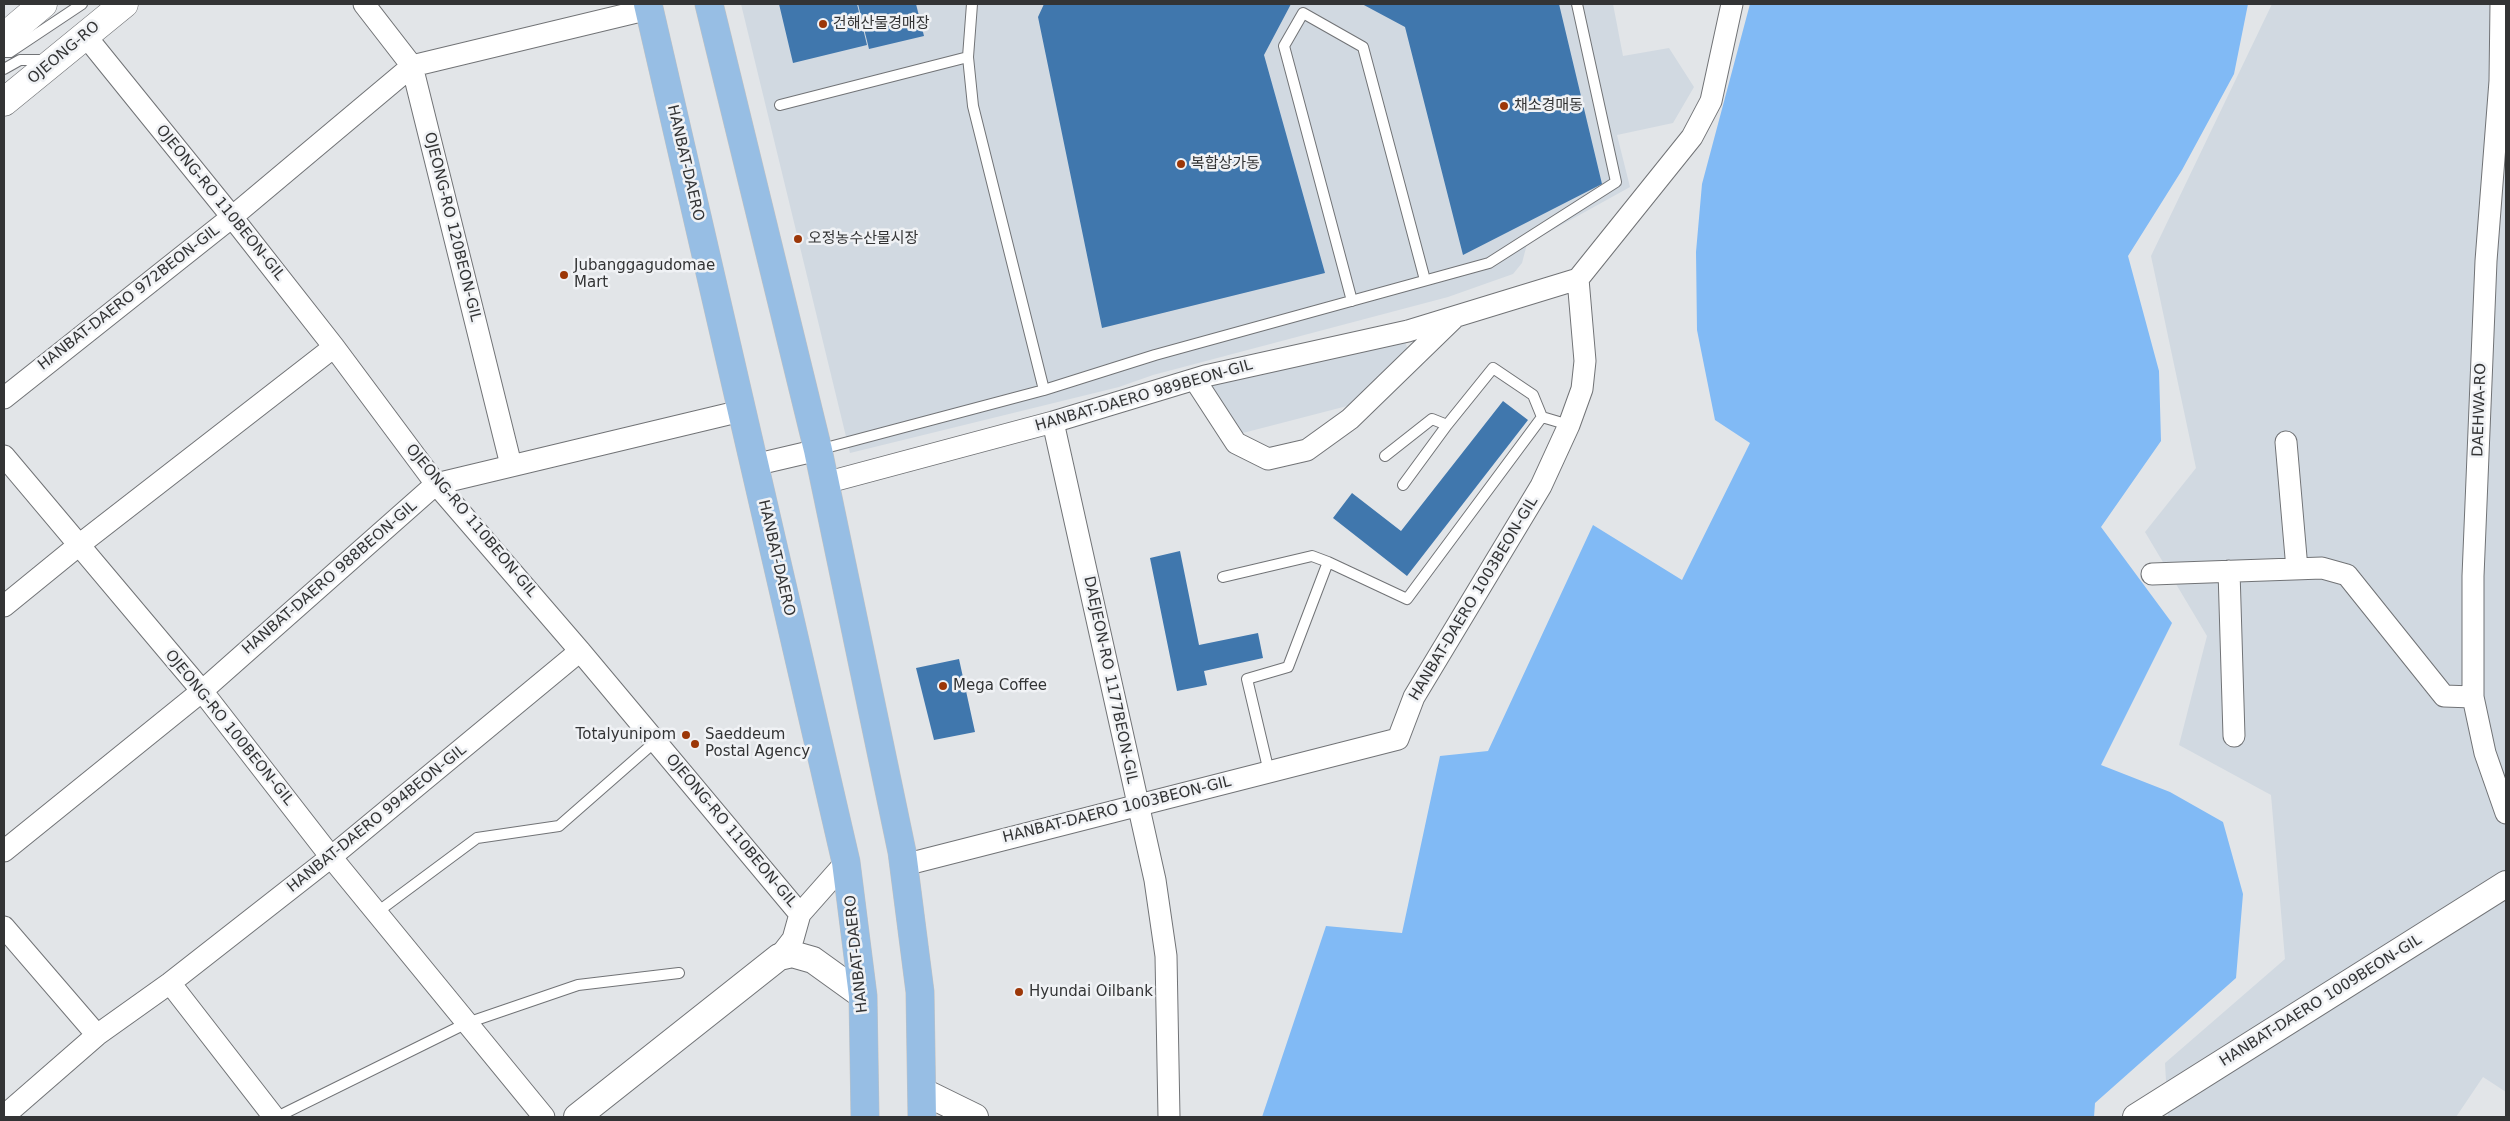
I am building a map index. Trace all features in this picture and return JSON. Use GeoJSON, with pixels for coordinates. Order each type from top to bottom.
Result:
{"type":"FeatureCollection","features":[{"type":"Feature","properties":{"kind":"main road"},"geometry":{"type":"LineString","coordinates":[[4,37],[44,4]]}},
{"type":"Feature","properties":{"kind":"main road","name":"OJEONG-RO"},"geometry":{"type":"LineString","coordinates":[[4,102],[84,34],[124,4]]}},
{"type":"Feature","properties":{"kind":"main road"},"geometry":{"type":"LineString","coordinates":[[709,4],[818,450],[904,865],[920,992],[922,1104]]}},
{"type":"Feature","properties":{"kind":"main road","name":"HANBAT-DAERO"},"geometry":{"type":"LineString","coordinates":[[649,6],[846,862],[863,996],[865,1117]]}},
{"type":"Feature","properties":{"kind":"street","name":"OJEONG-RO 120BEON-GIL"},"geometry":{"type":"LineString","coordinates":[[364,4],[412,66],[511,465]]}},
{"type":"Feature","properties":{"kind":"street"},"geometry":{"type":"LineString","coordinates":[[1578,279],[1692,137],[1711,101],[1732,4]]}},
{"type":"Feature","properties":{"kind":"street","name":"DAEHWA-RO"},"geometry":{"type":"LineString","coordinates":[[2501,4],[2500,82],[2486,261],[2473,576],[2473,697],[2485,753],[2506,813]]}},
{"type":"Feature","properties":{"kind":"street","name":"HANBAT-DAERO 972BEON-GIL"},"geometry":{"type":"LineString","coordinates":[[4,398],[232,217],[412,66],[649,6]]}},
{"type":"Feature","properties":{"kind":"street","name":"OJEONG-RO 110BEON-GIL"},"geometry":{"type":"LineString","coordinates":[[84,34],[334,347],[436,484],[580,651],[800,914],[793,939],[779,957]]}},
{"type":"Feature","properties":{"kind":"street","name":"HANBAT-DAERO 989BEON-GIL"},"geometry":{"type":"LineString","coordinates":[[825,482],[1053,422],[1195,380],[1408,331],[1578,279]]}},
{"type":"Feature","properties":{"kind":"street","name":"HANBAT-DAERO 1003BEON-GIL"},"geometry":{"type":"LineString","coordinates":[[904,865],[1398,739],[1414,697],[1541,486],[1569,426],[1582,389],[1585,361],[1578,279]]}},
{"type":"Feature","properties":{"kind":"street"},"geometry":{"type":"LineString","coordinates":[[1195,380],[1236,443],[1268,459],[1307,450],[1350,419],[1455,318]]}},
{"type":"Feature","properties":{"kind":"street"},"geometry":{"type":"LineString","coordinates":[[4,606],[79,545],[334,347]]}},
{"type":"Feature","properties":{"kind":"street","name":"HANBAT-DAERO 988BEON-GIL"},"geometry":{"type":"LineString","coordinates":[[4,851],[202,691],[436,484],[741,411]]}},
{"type":"Feature","properties":{"kind":"street","name":"DAEJEON-RO 1177BEON-GIL"},"geometry":{"type":"LineString","coordinates":[[1053,422],[1155,880],[1166,956],[1169,1117]]}},
{"type":"Feature","properties":{"kind":"street"},"geometry":{"type":"LineString","coordinates":[[2286,442],[2297,569]]}},
{"type":"Feature","properties":{"kind":"street"},"geometry":{"type":"LineString","coordinates":[[754,465],[818,450]]}},
{"type":"Feature","properties":{"kind":"street","name":"OJEONG-RO 100BEON-GIL"},"geometry":{"type":"LineString","coordinates":[[4,456],[202,691],[331,857],[544,1117]]}},
{"type":"Feature","properties":{"kind":"street"},"geometry":{"type":"LineString","coordinates":[[2152,574],[2322,568],[2347,575],[2444,696],[2473,697]]}},
{"type":"Feature","properties":{"kind":"street"},"geometry":{"type":"LineString","coordinates":[[2229,571],[2234,736]]}},
{"type":"Feature","properties":{"kind":"street","name":"HANBAT-DAERO 994BEON-GIL"},"geometry":{"type":"LineString","coordinates":[[4,1116],[98,1036],[170,983],[331,857],[580,651]]}},
{"type":"Feature","properties":{"kind":"street"},"geometry":{"type":"LineString","coordinates":[[800,914],[846,862]]}},
{"type":"Feature","properties":{"kind":"street","name":"HANBAT-DAERO 1009BEON-GIL"},"geometry":{"type":"LineString","coordinates":[[2136,1117],[2506,884]]}},
{"type":"Feature","properties":{"kind":"street"},"geometry":{"type":"LineString","coordinates":[[4,927],[98,1036]]}},
{"type":"Feature","properties":{"kind":"street"},"geometry":{"type":"LineString","coordinates":[[576,1117],[779,957],[792,954],[813,960],[863,996]]}},
{"type":"Feature","properties":{"kind":"street"},"geometry":{"type":"LineString","coordinates":[[170,983],[276,1117]]}},
{"type":"Feature","properties":{"kind":"street"},"geometry":{"type":"LineString","coordinates":[[922,1104],[975,1117]]}},
{"type":"Feature","properties":{"kind":"lane"},"geometry":{"type":"LineString","coordinates":[[4,52],[10,52],[82,4]]}},
{"type":"Feature","properties":{"kind":"lane"},"geometry":{"type":"LineString","coordinates":[[972,4],[968,57],[973,106],[1044,390]]}},
{"type":"Feature","properties":{"kind":"lane"},"geometry":{"type":"LineString","coordinates":[[818,450],[1044,390],[1154,354],[1490,263],[1616,182],[1577,4]]}},
{"type":"Feature","properties":{"kind":"lane"},"geometry":{"type":"LineString","coordinates":[[1352,300],[1284,46],[1303,13],[1364,47],[1425,280]]}},
{"type":"Feature","properties":{"kind":"lane"},"geometry":{"type":"LineString","coordinates":[[780,105],[968,57]]}},
{"type":"Feature","properties":{"kind":"lane"},"geometry":{"type":"LineString","coordinates":[[4,69],[20,60],[54,60]]}},
{"type":"Feature","properties":{"kind":"lane"},"geometry":{"type":"LineString","coordinates":[[1403,485],[1492,368],[1533,395],[1542,417],[1569,426]]}},
{"type":"Feature","properties":{"kind":"lane"},"geometry":{"type":"LineString","coordinates":[[1223,577],[1312,556],[1407,599],[1542,417]]}},
{"type":"Feature","properties":{"kind":"lane"},"geometry":{"type":"LineString","coordinates":[[1385,456],[1432,418],[1447,426]]}},
{"type":"Feature","properties":{"kind":"lane"},"geometry":{"type":"LineString","coordinates":[[1268,772],[1247,679],[1288,667],[1328,562]]}},
{"type":"Feature","properties":{"kind":"lane"},"geometry":{"type":"LineString","coordinates":[[376,913],[477,838],[559,826],[656,741]]}},
{"type":"Feature","properties":{"kind":"lane"},"geometry":{"type":"LineString","coordinates":[[276,1117],[466,1023],[578,985],[679,973]]}},
{"type":"Feature","properties":{"kind":"shaded area"},"geometry":{"type":"Polygon","coordinates":[[[741,4],[1613,4],[1623,56],[1669,48],[1694,87],[1673,123],[1617,135],[1630,187],[1527,244],[1522,263],[1513,274],[1448,297],[1153,375],[1119,387],[850,453],[741,4]]]}},
{"type":"Feature","properties":{"kind":"shaded area"},"geometry":{"type":"Polygon","coordinates":[[[1750,4],[2248,4],[2234,74],[2182,170],[2128,256],[2159,371],[2161,441],[2101,527],[2172,623],[2101,765],[2170,792],[2223,822],[2243,894],[2236,978],[2095,1103],[2094,1117],[1262,1117],[1326,926],[1402,933],[1440,756],[1488,751],[1593,525],[1682,580],[1750,443],[1715,420],[1697,330],[1696,252],[1702,184],[1750,4]]]}},
{"type":"Feature","properties":{"kind":"shaded area"},"geometry":{"type":"Polygon","coordinates":[[[2272,4],[2506,4],[2506,1092],[2483,1077],[2456,1117],[2168,1117],[2165,1063],[2285,959],[2271,795],[2179,745],[2207,636],[2145,532],[2196,468],[2151,256],[2272,4]]]}},
{"type":"Feature","properties":{"kind":"shaded area"},"geometry":{"type":"Polygon","coordinates":[[[1403,336],[1408,350],[1351,405],[1239,434],[1206,386],[1403,336]]]}},
{"type":"Feature","properties":{"kind":"building","name":"건해산물경매장"},"geometry":{"type":"Polygon","coordinates":[[[779,4],[857,4],[867,45],[793,63],[779,4]]]}},
{"type":"Feature","properties":{"kind":"building"},"geometry":{"type":"Polygon","coordinates":[[[858,4],[916,4],[924,36],[869,49],[858,4]]]}},
{"type":"Feature","properties":{"kind":"building","name":"복합상가동"},"geometry":{"type":"Polygon","coordinates":[[[1044,4],[1291,4],[1264,55],[1325,273],[1102,328],[1038,17],[1044,4]]]}},
{"type":"Feature","properties":{"kind":"building","name":"채소경매동"},"geometry":{"type":"Polygon","coordinates":[[[1362,4],[1559,4],[1602,184],[1463,255],[1405,27],[1362,4]]]}},
{"type":"Feature","properties":{"kind":"building"},"geometry":{"type":"Polygon","coordinates":[[[1503,401],[1528,420],[1407,576],[1333,518],[1352,493],[1401,531],[1503,401]]]}},
{"type":"Feature","properties":{"kind":"building"},"geometry":{"type":"Polygon","coordinates":[[[1180,551],[1199,645],[1258,633],[1263,658],[1204,671],[1207,685],[1177,691],[1150,558],[1180,551]]]}},
{"type":"Feature","properties":{"kind":"building","name":"Mega Coffee"},"geometry":{"type":"Polygon","coordinates":[[[959,659],[975,732],[934,740],[916,668],[959,659]]]}},
{"type":"Feature","properties":{"kind":"place","name":"건해산물경매장"},"geometry":{"type":"Point","coordinates":[823,24]}},
{"type":"Feature","properties":{"kind":"place","name":"채소경매동"},"geometry":{"type":"Point","coordinates":[1504,106]}},
{"type":"Feature","properties":{"kind":"place","name":"복합상가동"},"geometry":{"type":"Point","coordinates":[1181,164]}},
{"type":"Feature","properties":{"kind":"place","name":"오정농수산물시장"},"geometry":{"type":"Point","coordinates":[798,239]}},
{"type":"Feature","properties":{"kind":"place","name":"Jubanggagudomae Mart"},"geometry":{"type":"Point","coordinates":[564,275]}},
{"type":"Feature","properties":{"kind":"place","name":"Mega Coffee"},"geometry":{"type":"Point","coordinates":[943,686]}},
{"type":"Feature","properties":{"kind":"place","name":"Totalyunipom"},"geometry":{"type":"Point","coordinates":[686,735]}},
{"type":"Feature","properties":{"kind":"place","name":"Saeddeum Postal Agency"},"geometry":{"type":"Point","coordinates":[695,744]}},
{"type":"Feature","properties":{"kind":"place","name":"Hyundai Oilbank"},"geometry":{"type":"Point","coordinates":[1019,992]}}]}
